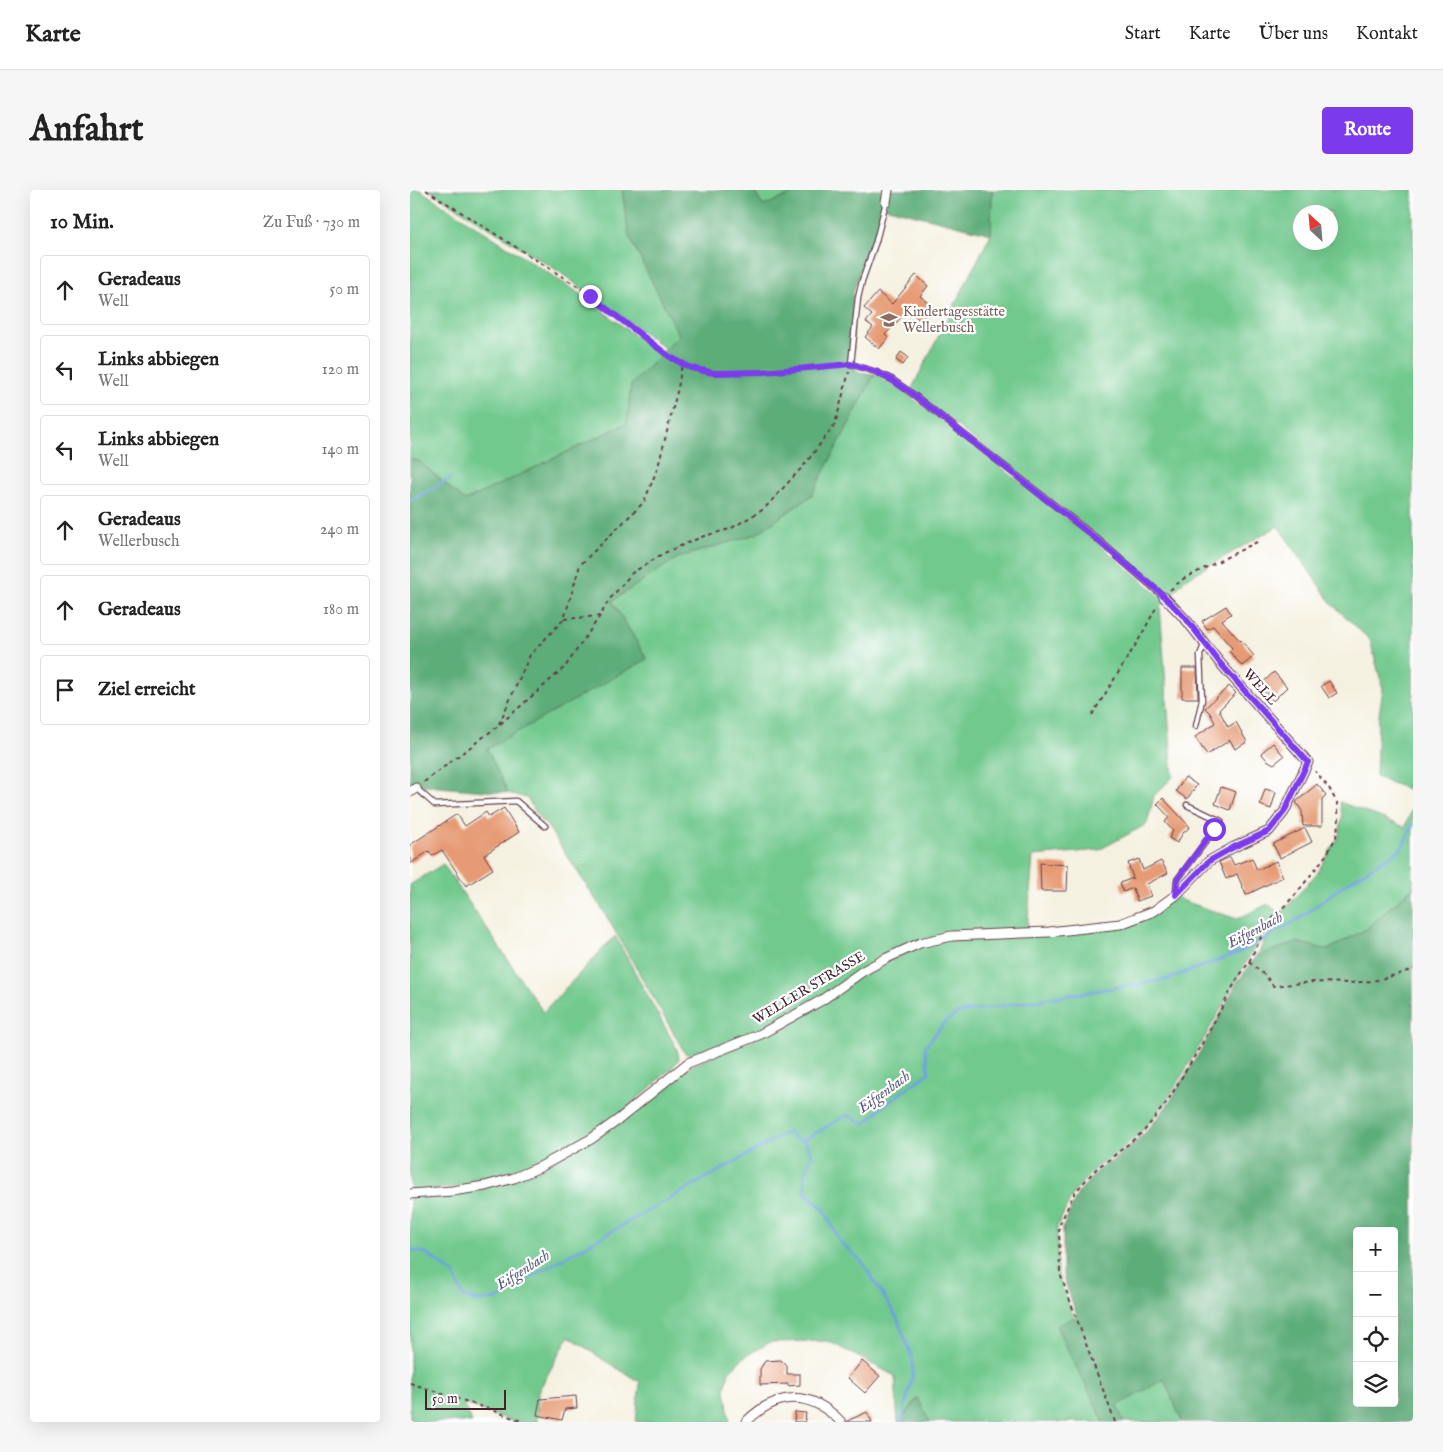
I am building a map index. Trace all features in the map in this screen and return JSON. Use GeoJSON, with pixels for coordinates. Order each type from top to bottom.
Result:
{"type":"FeatureCollection","features":[{"type":"Feature","properties":{"kind":"street"},"geometry":{"type":"LineString","coordinates":[[886,202],[888,190]]}},
{"type":"Feature","properties":{"kind":"street","name":"WELL"},"geometry":{"type":"LineString","coordinates":[[1164,596],[1187,620],[1220,663],[1308,762]]}},
{"type":"Feature","properties":{"kind":"street"},"geometry":{"type":"LineString","coordinates":[[1176,895],[1209,861],[1269,831],[1284,812],[1308,762]]}},
{"type":"Feature","properties":{"kind":"street","name":"WELLER STRASSE"},"geometry":{"type":"LineString","coordinates":[[410,1194],[485,1186],[514,1178],[540,1167],[591,1139],[618,1120],[688,1063],[761,1034],[822,1000],[887,958],[920,944],[952,936],[1049,932],[1120,924],[1154,911],[1176,895]]}},
{"type":"Feature","properties":{"kind":"street"},"geometry":{"type":"LineString","coordinates":[[746,1422],[757,1411],[777,1400],[797,1398],[825,1408],[842,1422]]}},
{"type":"Feature","properties":{"kind":"lane"},"geometry":{"type":"LineString","coordinates":[[886,202],[858,298],[851,364],[876,372],[910,392],[1094,537],[1164,596]]}},
{"type":"Feature","properties":{"kind":"lane"},"geometry":{"type":"LineString","coordinates":[[1196,726],[1202,700],[1200,655],[1205,644]]}},
{"type":"Feature","properties":{"kind":"lane"},"geometry":{"type":"LineString","coordinates":[[413,790],[435,805],[516,801],[545,826]]}},
{"type":"Feature","properties":{"kind":"lane"},"geometry":{"type":"LineString","coordinates":[[1176,895],[1177,880],[1221,821],[1187,805]]}},
{"type":"Feature","properties":{"kind":"path"},"geometry":{"type":"LineString","coordinates":[[413,790],[498,726],[565,667],[600,616],[608,600],[632,573],[664,552],[704,536],[730,529],[764,509],[806,464],[835,424],[851,364],[764,372],[729,373],[701,371],[682,364],[663,352],[556,272],[426,190]]}},
{"type":"Feature","properties":{"kind":"path"},"geometry":{"type":"LineString","coordinates":[[498,726],[530,655],[564,620],[580,565],[644,502],[658,467],[678,388],[682,364]]}},
{"type":"Feature","properties":{"kind":"path"},"geometry":{"type":"LineString","coordinates":[[1092,715],[1164,596],[1178,582],[1257,542]]}},
{"type":"Feature","properties":{"kind":"path"},"geometry":{"type":"LineString","coordinates":[[564,620],[600,616]]}},
{"type":"Feature","properties":{"kind":"path"},"geometry":{"type":"LineString","coordinates":[[1115,1422],[1060,1274],[1059,1226],[1075,1192],[1098,1167],[1144,1131],[1167,1102],[1206,1038],[1236,981],[1249,962],[1263,933],[1273,918],[1327,854],[1336,837],[1339,819],[1337,802],[1329,788],[1308,762]]}},
{"type":"Feature","properties":{"kind":"path"},"geometry":{"type":"LineString","coordinates":[[1249,962],[1266,976],[1273,986],[1313,982],[1350,983],[1373,981],[1413,969]]}},
{"type":"Feature","properties":{"kind":"path"},"geometry":{"type":"LineString","coordinates":[[410,1383],[524,1422]]}},
{"type":"Feature","properties":{"kind":"green space"},"geometry":{"type":"Polygon","coordinates":[[[410,190],[420,190],[582,295],[660,355],[631,385],[627,423],[465,501],[419,461],[410,459],[410,190]]]}},
{"type":"Feature","properties":{"kind":"green space"},"geometry":{"type":"Polygon","coordinates":[[[429,190],[622,190],[629,236],[679,335],[666,349],[558,271],[429,190]]]}},
{"type":"Feature","properties":{"kind":"green space"},"geometry":{"type":"Polygon","coordinates":[[[622,190],[753,190],[763,206],[802,190],[992,190],[991,234],[884,207],[853,292],[853,361],[858,372],[875,374],[811,496],[756,534],[677,558],[612,601],[647,659],[487,749],[508,793],[415,785],[410,789],[410,459],[419,461],[465,501],[627,423],[631,385],[679,335],[629,236],[622,190]]]}},
{"type":"Feature","properties":{"kind":"green space"},"geometry":{"type":"Polygon","coordinates":[[[753,190],[802,190],[763,206],[753,190]]]}},
{"type":"Feature","properties":{"kind":"green space"},"geometry":{"type":"Polygon","coordinates":[[[992,190],[1413,190],[1413,791],[1376,777],[1378,721],[1383,689],[1370,640],[1332,604],[1278,526],[1184,580],[1170,597],[1096,535],[911,390],[991,234],[992,190]]]}},
{"type":"Feature","properties":{"kind":"green space"},"geometry":{"type":"Polygon","coordinates":[[[875,374],[910,396],[1093,539],[1166,601],[1160,607],[1173,777],[1154,796],[1147,824],[1099,850],[1033,856],[1027,930],[920,941],[760,1032],[694,1057],[685,1053],[604,912],[546,824],[542,822],[527,798],[508,793],[486,749],[647,659],[612,601],[677,558],[756,534],[811,496],[875,374]]]}},
{"type":"Feature","properties":{"kind":"green space"},"geometry":{"type":"Polygon","coordinates":[[[1340,802],[1405,827],[1413,807],[1413,887],[1366,929],[1327,950],[1297,942],[1257,956],[1280,915],[1317,873],[1339,836],[1342,817],[1340,802]]]}},
{"type":"Feature","properties":{"kind":"green space"},"geometry":{"type":"Polygon","coordinates":[[[443,864],[543,1012],[615,936],[677,1049],[679,1059],[674,1066],[602,1128],[538,1164],[468,1185],[410,1191],[410,885],[443,864]]]}},
{"type":"Feature","properties":{"kind":"green space"},"geometry":{"type":"Polygon","coordinates":[[[1413,887],[1413,1422],[1182,1422],[1164,1379],[1117,1406],[1124,1422],[1104,1422],[1056,1326],[1077,1316],[1063,1276],[1063,1227],[1078,1193],[1099,1169],[1112,1161],[1146,1132],[1169,1103],[1208,1038],[1238,981],[1257,956],[1297,942],[1328,950],[1366,929],[1413,887]]]}},
{"type":"Feature","properties":{"kind":"green space"},"geometry":{"type":"Polygon","coordinates":[[[1177,896],[1181,900],[1237,919],[1268,904],[1279,913],[1260,937],[1205,1037],[1166,1102],[1143,1130],[1110,1159],[1097,1166],[1074,1192],[1057,1227],[1058,1275],[1074,1318],[1057,1326],[1104,1422],[929,1422],[917,1398],[900,1422],[898,1422],[895,1376],[828,1341],[770,1342],[744,1357],[729,1372],[725,1389],[730,1422],[636,1422],[640,1382],[569,1336],[538,1392],[537,1422],[514,1422],[463,1403],[472,1422],[410,1422],[410,1197],[451,1193],[540,1169],[689,1067],[763,1035],[865,972],[921,944],[954,937],[1120,926],[1177,896]]]}},
{"type":"Feature","properties":{"kind":"green space"},"geometry":{"type":"Polygon","coordinates":[[[1164,1379],[1182,1422],[1124,1422],[1116,1406],[1164,1379]]]}},
{"type":"Feature","properties":{"kind":"green space"},"geometry":{"type":"Polygon","coordinates":[[[918,1398],[930,1422],[900,1422],[918,1398]]]}},
{"type":"Feature","properties":{"kind":"building"},"geometry":{"type":"Polygon","coordinates":[[[916,275],[928,286],[920,296],[935,309],[923,323],[908,310],[885,335],[888,338],[879,349],[865,337],[873,327],[866,322],[872,315],[864,308],[878,292],[892,304],[916,275]]]}},
{"type":"Feature","properties":{"kind":"building"},"geometry":{"type":"Polygon","coordinates":[[[901,352],[908,357],[903,365],[896,360],[901,352]]]}},
{"type":"Feature","properties":{"kind":"building"},"geometry":{"type":"Polygon","coordinates":[[[1226,606],[1231,614],[1222,620],[1254,656],[1242,666],[1229,651],[1232,648],[1213,626],[1207,629],[1202,621],[1226,606]]]}},
{"type":"Feature","properties":{"kind":"building"},"geometry":{"type":"Polygon","coordinates":[[[1182,668],[1197,668],[1198,698],[1182,698],[1182,668]]]}},
{"type":"Feature","properties":{"kind":"building"},"geometry":{"type":"Polygon","coordinates":[[[1274,672],[1287,687],[1273,701],[1259,686],[1274,672]]]}},
{"type":"Feature","properties":{"kind":"building"},"geometry":{"type":"Polygon","coordinates":[[[1329,681],[1337,693],[1329,698],[1321,686],[1329,681]]]}},
{"type":"Feature","properties":{"kind":"building"},"geometry":{"type":"Polygon","coordinates":[[[1229,686],[1236,693],[1219,710],[1228,727],[1236,722],[1247,742],[1235,749],[1230,740],[1207,755],[1195,737],[1215,723],[1205,708],[1229,686]]]}},
{"type":"Feature","properties":{"kind":"building"},"geometry":{"type":"Polygon","coordinates":[[[1273,743],[1284,756],[1274,764],[1261,753],[1273,743]]]}},
{"type":"Feature","properties":{"kind":"building"},"geometry":{"type":"Polygon","coordinates":[[[1185,777],[1197,785],[1187,799],[1176,791],[1185,777]]]}},
{"type":"Feature","properties":{"kind":"building"},"geometry":{"type":"Polygon","coordinates":[[[1317,784],[1326,795],[1322,799],[1322,826],[1303,826],[1302,811],[1296,802],[1317,784]]]}},
{"type":"Feature","properties":{"kind":"building"},"geometry":{"type":"Polygon","coordinates":[[[1221,787],[1236,792],[1230,810],[1215,804],[1221,787]]]}},
{"type":"Feature","properties":{"kind":"building"},"geometry":{"type":"Polygon","coordinates":[[[1265,789],[1276,792],[1271,809],[1260,805],[1265,789]]]}},
{"type":"Feature","properties":{"kind":"building"},"geometry":{"type":"Polygon","coordinates":[[[1163,798],[1190,827],[1183,833],[1177,843],[1169,838],[1173,831],[1165,822],[1169,817],[1157,804],[1163,798]]]}},
{"type":"Feature","properties":{"kind":"building"},"geometry":{"type":"Polygon","coordinates":[[[504,808],[519,832],[484,855],[493,869],[466,886],[442,850],[432,856],[429,851],[410,864],[410,845],[457,814],[465,826],[486,812],[489,817],[504,808]]]}},
{"type":"Feature","properties":{"kind":"building"},"geometry":{"type":"Polygon","coordinates":[[[1305,828],[1312,842],[1280,858],[1273,844],[1305,828]]]}},
{"type":"Feature","properties":{"kind":"building"},"geometry":{"type":"Polygon","coordinates":[[[1230,857],[1234,865],[1252,858],[1257,870],[1276,861],[1283,877],[1246,895],[1237,874],[1226,879],[1219,862],[1230,857]]]}},
{"type":"Feature","properties":{"kind":"building"},"geometry":{"type":"Polygon","coordinates":[[[1139,859],[1143,870],[1161,861],[1168,873],[1147,884],[1151,896],[1137,901],[1133,888],[1123,892],[1120,883],[1133,878],[1128,863],[1139,859]]]}},
{"type":"Feature","properties":{"kind":"building"},"geometry":{"type":"Polygon","coordinates":[[[1040,863],[1068,865],[1067,891],[1041,891],[1040,863]]]}},
{"type":"Feature","properties":{"kind":"building"},"geometry":{"type":"Polygon","coordinates":[[[781,1360],[787,1366],[787,1374],[800,1374],[800,1385],[760,1385],[760,1369],[765,1361],[781,1360]]]}},
{"type":"Feature","properties":{"kind":"building"},"geometry":{"type":"Polygon","coordinates":[[[862,1361],[880,1376],[865,1393],[848,1378],[862,1361]]]}},
{"type":"Feature","properties":{"kind":"building"},"geometry":{"type":"Polygon","coordinates":[[[576,1396],[577,1408],[565,1409],[562,1420],[537,1415],[540,1399],[576,1396]]]}},
{"type":"Feature","properties":{"kind":"building"},"geometry":{"type":"Polygon","coordinates":[[[795,1412],[806,1413],[805,1422],[794,1422],[795,1412]]]}},
{"type":"Feature","properties":{"kind":"building"},"geometry":{"type":"Polygon","coordinates":[[[867,1412],[872,1422],[847,1422],[847,1421],[867,1412]]]}},
{"type":"Feature","properties":{"kind":"waterway"},"geometry":{"type":"LineString","coordinates":[[410,501],[451,478]]}},
{"type":"Feature","properties":{"kind":"waterway","name":"Eifgenbach"},"geometry":{"type":"LineString","coordinates":[[410,1250],[426,1253],[454,1274],[463,1297],[478,1301],[499,1299],[518,1284],[788,1132],[795,1139],[804,1140],[847,1115],[865,1124],[881,1108],[929,1072],[925,1047],[943,1024],[958,1013],[1168,979],[1243,951],[1299,919],[1345,884],[1401,849],[1413,825]]}},
{"type":"Feature","properties":{"kind":"waterway"},"geometry":{"type":"LineString","coordinates":[[804,1140],[812,1156],[804,1175],[805,1193],[824,1209],[839,1241],[863,1263],[897,1318],[912,1357],[913,1375],[901,1422]]}},
{"type":"Feature","properties":{"kind":"place","name":"Kindertagesstätte Wellerbusch"},"geometry":{"type":"Point","coordinates":[889,320]}},
{"type":"Feature","properties":{"kind":"route"},"geometry":{"type":"LineString","coordinates":[[590,296],[670,357],[701,371],[714,373],[764,372],[851,364],[876,372],[892,380],[910,392],[1129,566],[1164,596],[1187,620],[1220,663],[1308,762],[1284,812],[1269,831],[1209,861],[1176,895],[1177,880],[1214,829]]}}]}
